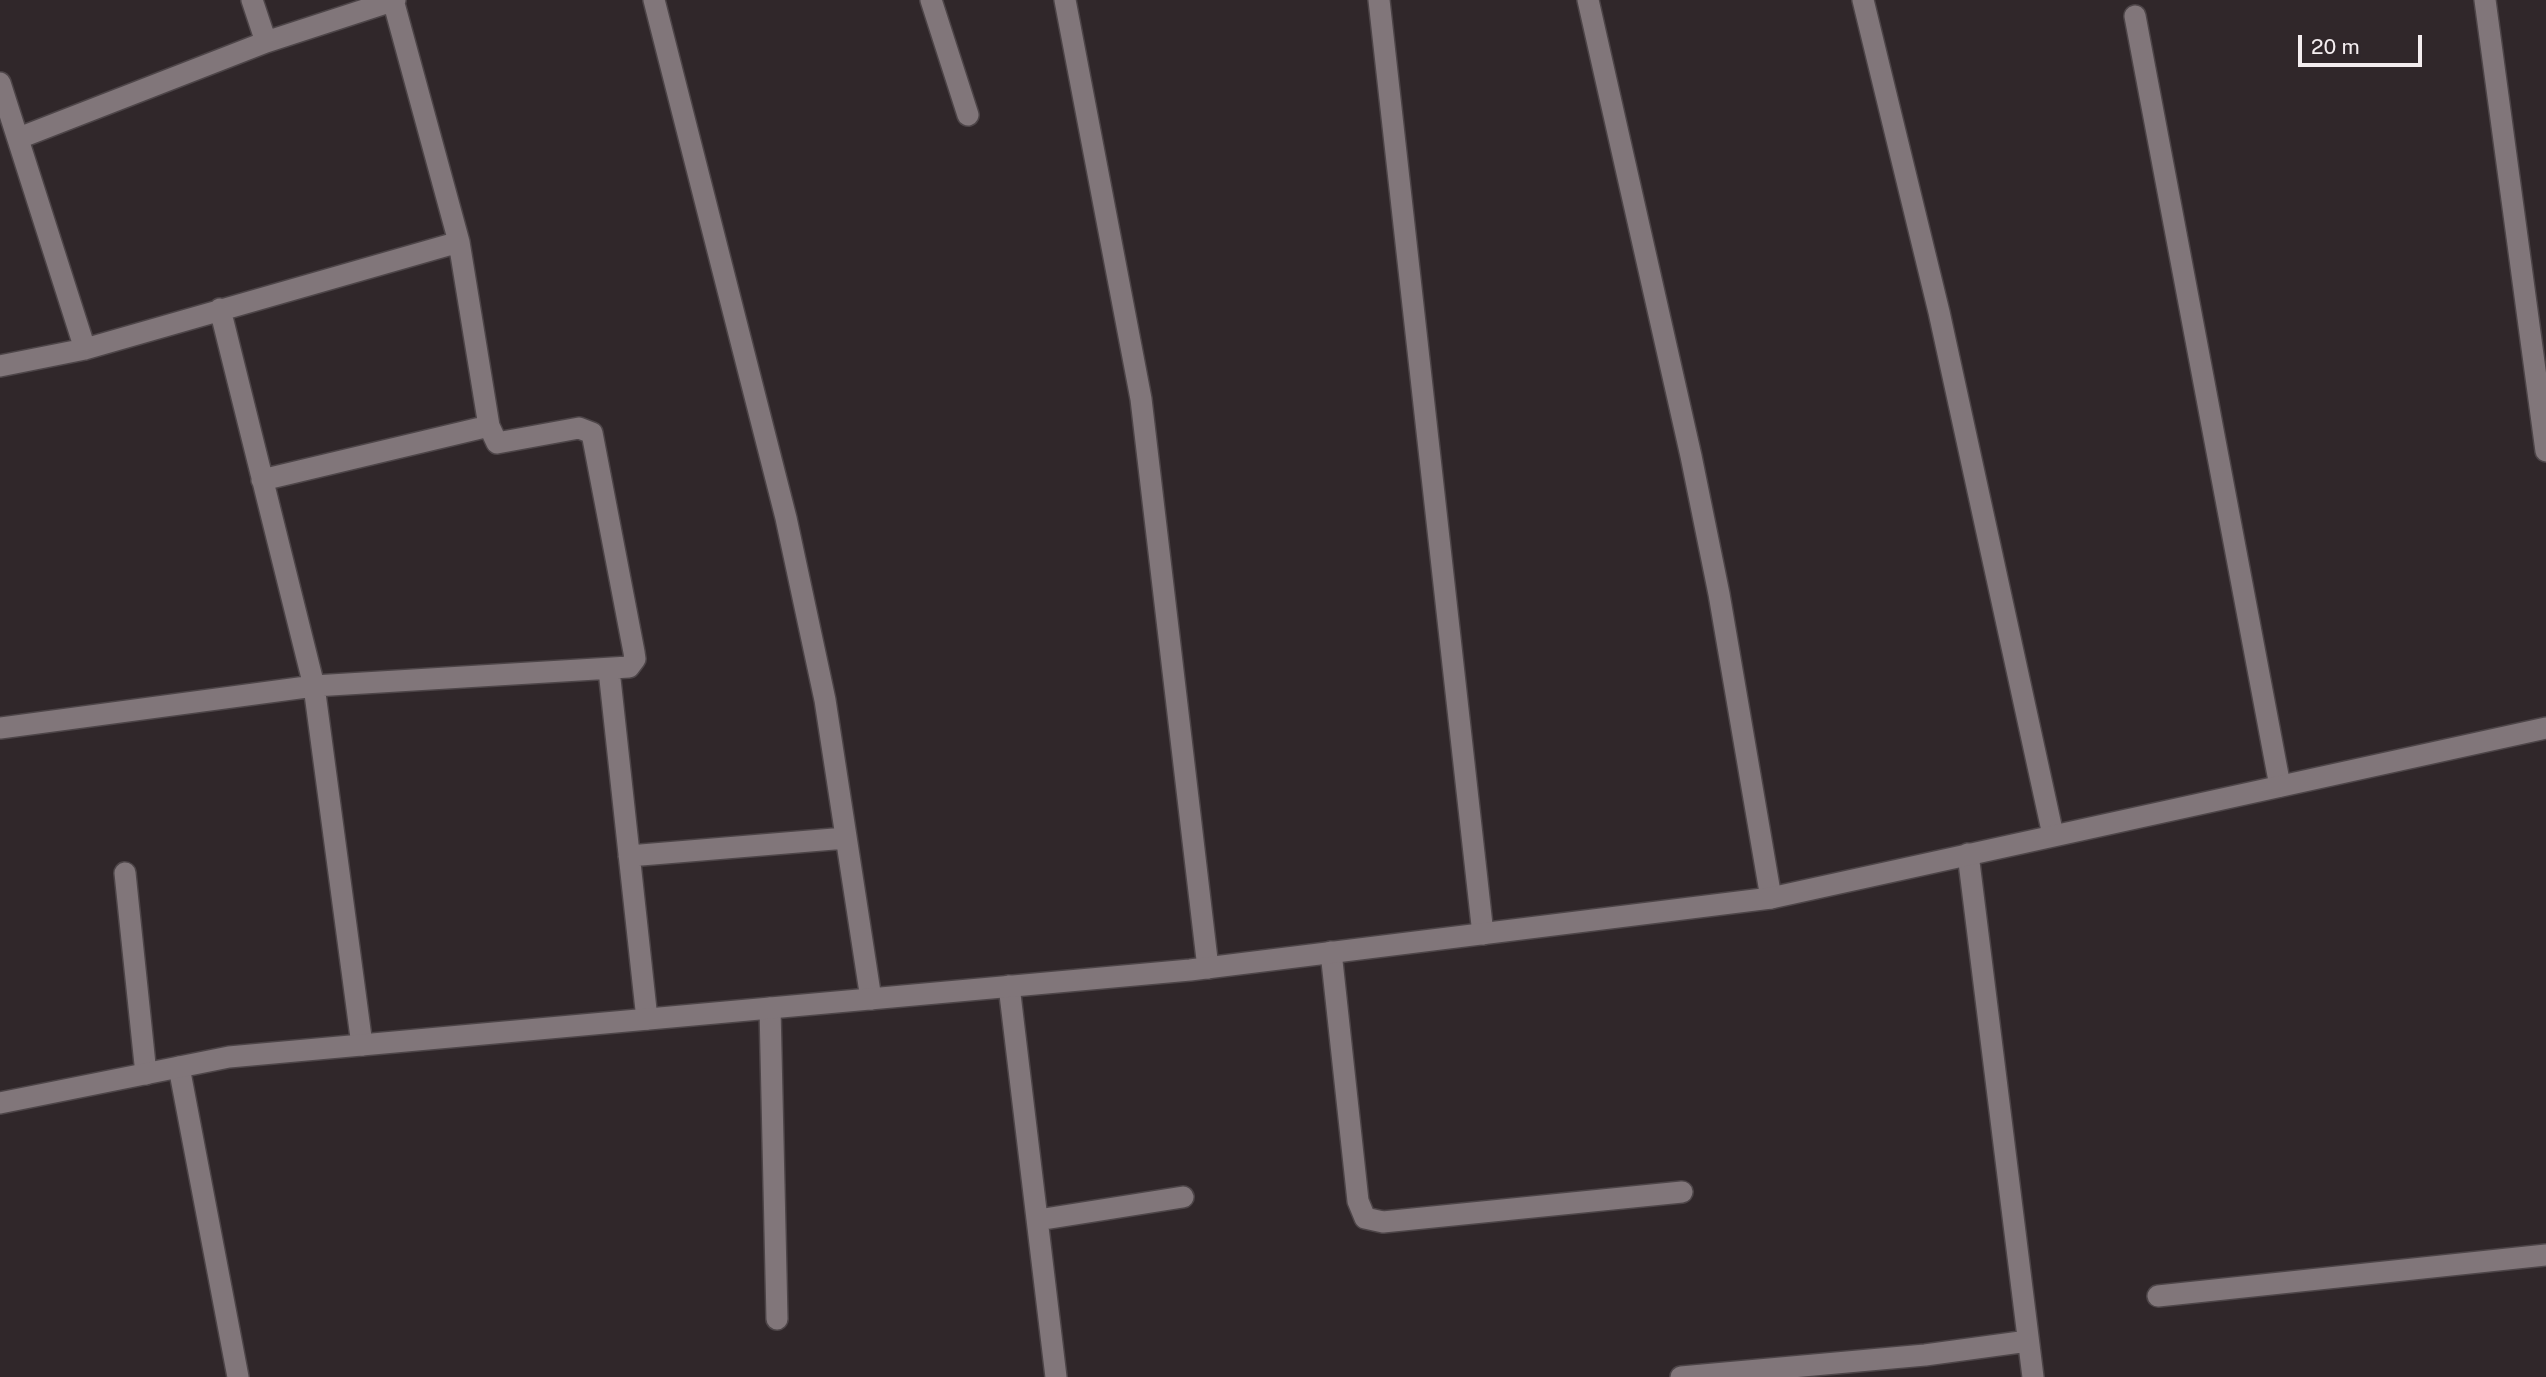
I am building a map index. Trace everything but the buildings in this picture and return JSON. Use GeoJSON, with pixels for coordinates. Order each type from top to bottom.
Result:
{"type":"FeatureCollection","features":[{"type":"Feature","properties":{"kind":"street"},"geometry":{"type":"LineString","coordinates":[[252,0],[266,42]]}},
{"type":"Feature","properties":{"kind":"street"},"geometry":{"type":"LineString","coordinates":[[0,728],[314,686],[609,670],[629,667],[635,659],[592,433],[579,428],[497,443],[489,426],[459,242],[394,0],[266,42],[19,138]]}},
{"type":"Feature","properties":{"kind":"street"},"geometry":{"type":"LineString","coordinates":[[654,0],[786,518],[825,700],[871,999]]}},
{"type":"Feature","properties":{"kind":"street"},"geometry":{"type":"LineString","coordinates":[[931,0],[968,115]]}},
{"type":"Feature","properties":{"kind":"street"},"geometry":{"type":"LineString","coordinates":[[1065,0],[1141,399],[1208,968]]}},
{"type":"Feature","properties":{"kind":"street"},"geometry":{"type":"LineString","coordinates":[[1379,0],[1483,934]]}},
{"type":"Feature","properties":{"kind":"street"},"geometry":{"type":"LineString","coordinates":[[1588,0],[1694,469],[1719,594],[1772,898]]}},
{"type":"Feature","properties":{"kind":"street"},"geometry":{"type":"LineString","coordinates":[[1863,0],[1939,312],[2053,835]]}},
{"type":"Feature","properties":{"kind":"street"},"geometry":{"type":"LineString","coordinates":[[2485,0],[2546,451]]}},
{"type":"Feature","properties":{"kind":"street"},"geometry":{"type":"LineString","coordinates":[[2135,16],[2280,786]]}},
{"type":"Feature","properties":{"kind":"street"},"geometry":{"type":"LineString","coordinates":[[0,83],[85,349]]}},
{"type":"Feature","properties":{"kind":"street"},"geometry":{"type":"LineString","coordinates":[[0,366],[85,349],[459,242]]}},
{"type":"Feature","properties":{"kind":"street"},"geometry":{"type":"LineString","coordinates":[[220,309],[314,686],[362,1045]]}},
{"type":"Feature","properties":{"kind":"street"},"geometry":{"type":"LineString","coordinates":[[262,480],[489,426]]}},
{"type":"Feature","properties":{"kind":"street"},"geometry":{"type":"LineString","coordinates":[[609,670],[647,1019]]}},
{"type":"Feature","properties":{"kind":"street"},"geometry":{"type":"LineString","coordinates":[[0,1104],[229,1057],[1208,968],[1772,898],[2546,727]]}},
{"type":"Feature","properties":{"kind":"street"},"geometry":{"type":"LineString","coordinates":[[629,856],[846,838]]}},
{"type":"Feature","properties":{"kind":"street"},"geometry":{"type":"LineString","coordinates":[[1968,854],[2033,1377]]}},
{"type":"Feature","properties":{"kind":"street"},"geometry":{"type":"LineString","coordinates":[[125,873],[146,1074]]}},
{"type":"Feature","properties":{"kind":"street"},"geometry":{"type":"LineString","coordinates":[[1331,952],[1358,1201],[1365,1217],[1384,1222],[1682,1192]]}},
{"type":"Feature","properties":{"kind":"street"},"geometry":{"type":"LineString","coordinates":[[1009,986],[1056,1377]]}},
{"type":"Feature","properties":{"kind":"street"},"geometry":{"type":"LineString","coordinates":[[770,1008],[777,1319]]}},
{"type":"Feature","properties":{"kind":"street"},"geometry":{"type":"LineString","coordinates":[[179,1067],[238,1377]]}},
{"type":"Feature","properties":{"kind":"street"},"geometry":{"type":"LineString","coordinates":[[1038,1220],[1183,1198]]}},
{"type":"Feature","properties":{"kind":"street"},"geometry":{"type":"LineString","coordinates":[[2158,1296],[2546,1255]]}},
{"type":"Feature","properties":{"kind":"street"},"geometry":{"type":"LineString","coordinates":[[1681,1377],[1814,1372],[2028,1341]]}}]}
